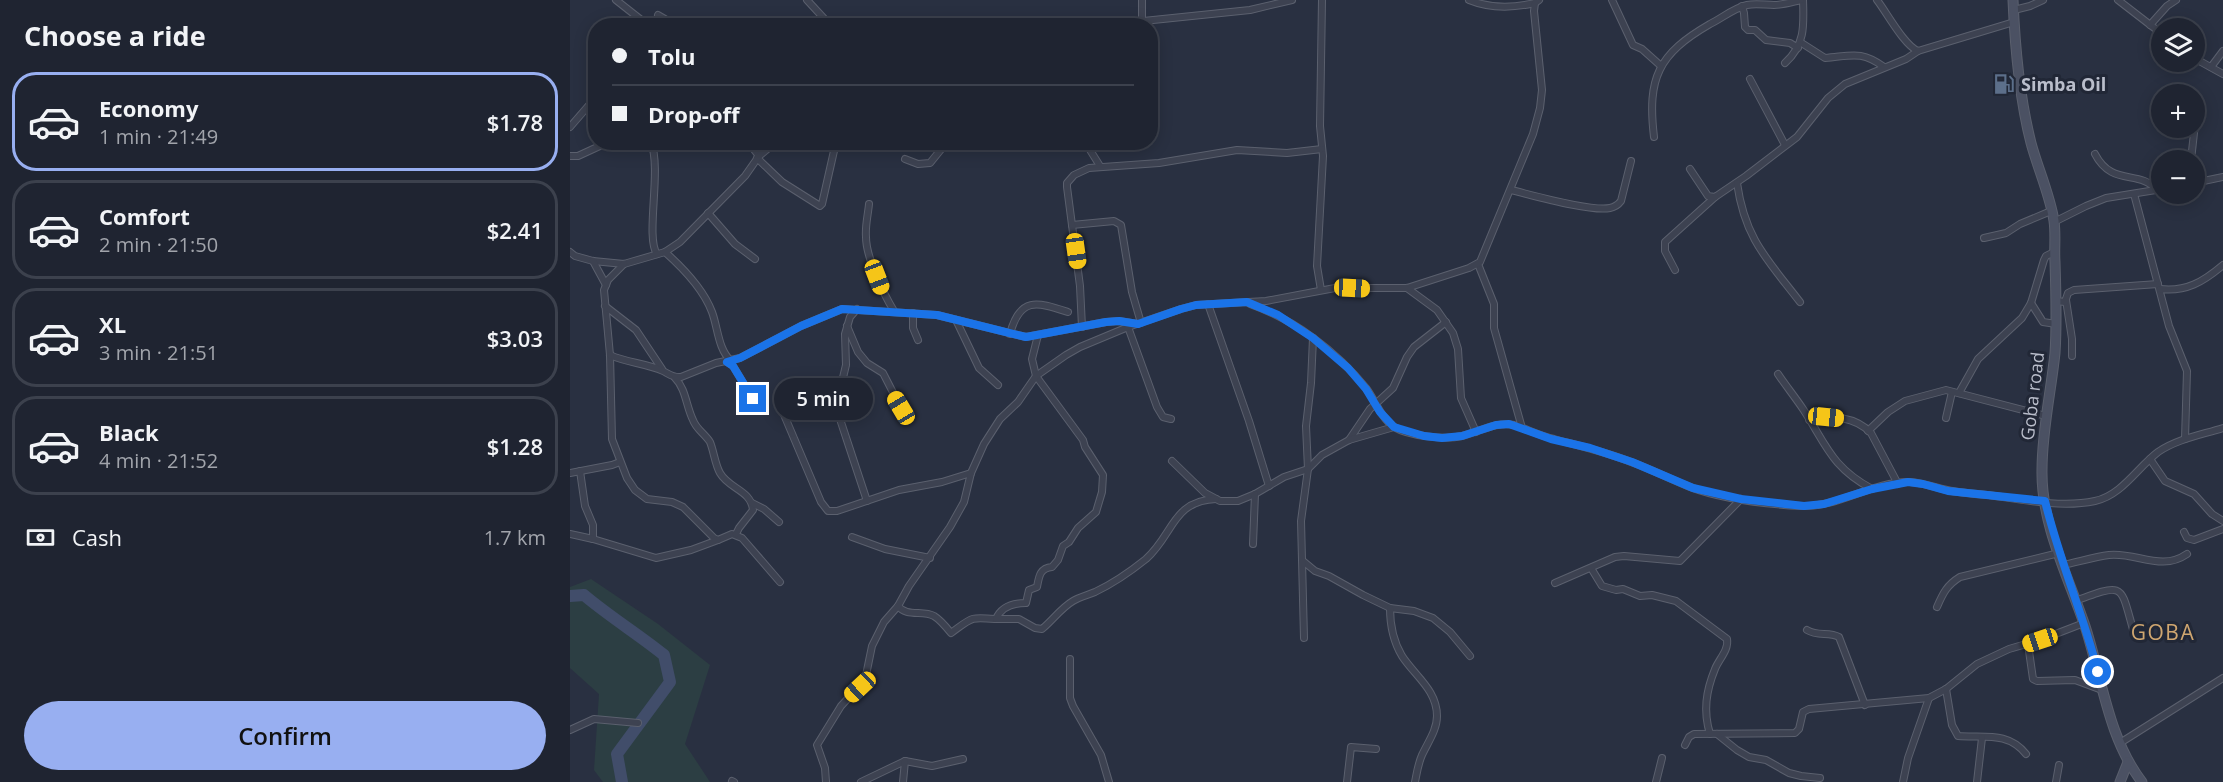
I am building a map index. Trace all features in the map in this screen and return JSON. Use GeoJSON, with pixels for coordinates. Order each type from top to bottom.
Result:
{"type":"FeatureCollection","features":[{"type":"Feature","properties":{"kind":"street"},"geometry":{"type":"LineString","coordinates":[[616,0],[639,18]]}},
{"type":"Feature","properties":{"kind":"street"},"geometry":{"type":"LineString","coordinates":[[807,0],[824,18]]}},
{"type":"Feature","properties":{"kind":"street"},"geometry":{"type":"LineString","coordinates":[[1142,0],[1142,18]]}},
{"type":"Feature","properties":{"kind":"street"},"geometry":{"type":"LineString","coordinates":[[1158,19],[1250,10],[1292,0]]}},
{"type":"Feature","properties":{"kind":"street"},"geometry":{"type":"LineString","coordinates":[[1321,290],[1317,266],[1322,149],[1320,85],[1322,0]]}},
{"type":"Feature","properties":{"kind":"street"},"geometry":{"type":"LineString","coordinates":[[826,782],[825,768],[817,745],[841,706],[864,680],[872,646],[885,622],[950,528],[964,502],[971,473],[984,444],[1000,418],[1018,402],[1036,376],[1073,351],[1128,327],[1181,309],[1208,304],[1247,302],[1321,290],[1407,288],[1478,264],[1533,134],[1542,90],[1534,20],[1537,1],[1515,7],[1497,7],[1469,0]]}},
{"type":"Feature","properties":{"kind":"street"},"geometry":{"type":"LineString","coordinates":[[1612,0],[1633,45],[1642,49],[1661,66]]}},
{"type":"Feature","properties":{"kind":"street"},"geometry":{"type":"LineString","coordinates":[[1654,137],[1652,97],[1661,66],[1666,58],[1694,34],[1742,6],[1756,3],[1774,5],[1802,0],[1804,23],[1799,45],[1785,63]]}},
{"type":"Feature","properties":{"kind":"street"},"geometry":{"type":"LineString","coordinates":[[1877,0],[1906,40],[1918,51]]}},
{"type":"Feature","properties":{"kind":"street"},"geometry":{"type":"LineString","coordinates":[[2014,5],[2030,6],[2043,0]]}},
{"type":"Feature","properties":{"kind":"street"},"geometry":{"type":"LineString","coordinates":[[2118,0],[2150,25],[2167,6],[2176,0]]}},
{"type":"Feature","properties":{"kind":"street","name":"Goba road"},"geometry":{"type":"LineString","coordinates":[[2014,5],[2021,96],[2031,144],[2054,222],[2054,252],[2061,301],[2056,324],[2055,353],[2046,416],[2042,472],[2045,501],[2063,566],[2084,623],[2120,743],[2128,762],[2142,782]]}},
{"type":"Feature","properties":{"kind":"street"},"geometry":{"type":"LineString","coordinates":[[1742,6],[1744,27],[1748,30],[1755,30],[1766,40],[1799,45],[1825,58],[1845,54],[1863,55],[1884,67]]}},
{"type":"Feature","properties":{"kind":"street"},"geometry":{"type":"LineString","coordinates":[[658,15],[663,18]]}},
{"type":"Feature","properties":{"kind":"street"},"geometry":{"type":"LineString","coordinates":[[1675,270],[1663,247],[1665,242],[1715,197],[1737,183],[1797,136],[1838,89],[1918,51],[2014,22]]}},
{"type":"Feature","properties":{"kind":"street"},"geometry":{"type":"LineString","coordinates":[[2211,68],[2223,51]]}},
{"type":"Feature","properties":{"kind":"street"},"geometry":{"type":"LineString","coordinates":[[2205,64],[2223,74]]}},
{"type":"Feature","properties":{"kind":"street"},"geometry":{"type":"LineString","coordinates":[[1750,79],[1785,145]]}},
{"type":"Feature","properties":{"kind":"street"},"geometry":{"type":"LineString","coordinates":[[570,127],[588,106]]}},
{"type":"Feature","properties":{"kind":"street"},"geometry":{"type":"LineString","coordinates":[[1082,327],[1080,286],[1067,183],[1082,171],[1100,166],[1158,163],[1237,150],[1287,153],[1322,149]]}},
{"type":"Feature","properties":{"kind":"street"},"geometry":{"type":"LineString","coordinates":[[570,156],[578,156],[591,150]]}},
{"type":"Feature","properties":{"kind":"street"},"geometry":{"type":"LineString","coordinates":[[653,150],[655,163],[653,242],[657,254]]}},
{"type":"Feature","properties":{"kind":"street"},"geometry":{"type":"LineString","coordinates":[[753,150],[782,182],[820,206],[834,150]]}},
{"type":"Feature","properties":{"kind":"street"},"geometry":{"type":"LineString","coordinates":[[570,252],[575,256],[593,261],[624,264],[664,252],[680,242],[745,176],[758,157],[766,150]]}},
{"type":"Feature","properties":{"kind":"street"},"geometry":{"type":"LineString","coordinates":[[905,159],[918,164],[930,163],[940,150]]}},
{"type":"Feature","properties":{"kind":"street"},"geometry":{"type":"LineString","coordinates":[[1090,150],[1100,166]]}},
{"type":"Feature","properties":{"kind":"street"},"geometry":{"type":"LineString","coordinates":[[2095,154],[2105,168],[2119,176],[2145,180],[2151,184]]}},
{"type":"Feature","properties":{"kind":"street"},"geometry":{"type":"LineString","coordinates":[[1511,190],[1570,204],[1607,209],[1617,206],[1621,201],[1631,161]]}},
{"type":"Feature","properties":{"kind":"street"},"geometry":{"type":"LineString","coordinates":[[1690,169],[1708,196],[1715,197]]}},
{"type":"Feature","properties":{"kind":"street"},"geometry":{"type":"LineString","coordinates":[[2205,181],[2223,177]]}},
{"type":"Feature","properties":{"kind":"street"},"geometry":{"type":"LineString","coordinates":[[1737,183],[1741,210],[1750,232],[1767,262],[1800,302]]}},
{"type":"Feature","properties":{"kind":"street"},"geometry":{"type":"LineString","coordinates":[[2054,222],[2106,198],[2151,191]]}},
{"type":"Feature","properties":{"kind":"street"},"geometry":{"type":"LineString","coordinates":[[2134,194],[2169,326],[2187,371],[2185,439]]}},
{"type":"Feature","properties":{"kind":"street"},"geometry":{"type":"LineString","coordinates":[[869,204],[865,235],[867,247],[883,291],[894,311]]}},
{"type":"Feature","properties":{"kind":"street"},"geometry":{"type":"LineString","coordinates":[[1984,238],[2006,233],[2051,211]]}},
{"type":"Feature","properties":{"kind":"street"},"geometry":{"type":"LineString","coordinates":[[708,213],[735,244],[755,260]]}},
{"type":"Feature","properties":{"kind":"street"},"geometry":{"type":"LineString","coordinates":[[1072,225],[1114,221],[1121,225],[1139,324]]}},
{"type":"Feature","properties":{"kind":"street"},"geometry":{"type":"LineString","coordinates":[[664,252],[688,275],[701,292],[711,311],[724,353],[753,399],[761,402]]}},
{"type":"Feature","properties":{"kind":"street"},"geometry":{"type":"LineString","coordinates":[[1946,418],[1956,392],[1978,359],[2022,318],[2031,303],[2044,260],[2046,256],[2054,252]]}},
{"type":"Feature","properties":{"kind":"street"},"geometry":{"type":"LineString","coordinates":[[593,261],[606,285]]}},
{"type":"Feature","properties":{"kind":"street"},"geometry":{"type":"LineString","coordinates":[[624,264],[614,273],[604,290],[610,355],[612,439],[627,478],[640,495],[647,499],[678,504],[718,540]]}},
{"type":"Feature","properties":{"kind":"street"},"geometry":{"type":"LineString","coordinates":[[1478,264],[1487,281],[1494,304],[1494,328],[1522,428]]}},
{"type":"Feature","properties":{"kind":"street"},"geometry":{"type":"LineString","coordinates":[[2072,356],[2072,339],[2061,301],[2074,290],[2159,286],[2175,291],[2187,288],[2223,265]]}},
{"type":"Feature","properties":{"kind":"street"},"geometry":{"type":"LineString","coordinates":[[1407,288],[1437,310],[1453,333],[1458,349],[1461,398],[1476,432]]}},
{"type":"Feature","properties":{"kind":"street"},"geometry":{"type":"LineString","coordinates":[[1247,302],[1278,315],[1313,338],[1348,368],[1366,389],[1380,412],[1394,427],[1424,436],[1442,438],[1509,424],[1551,439],[1590,448],[1632,462],[1693,488],[1741,499],[1804,506],[1824,504],[1872,489],[1908,482],[1948,491],[2073,504],[2105,498],[2127,482],[2150,459],[2168,447],[2185,439],[2223,429]]}},
{"type":"Feature","properties":{"kind":"street"},"geometry":{"type":"LineString","coordinates":[[2031,303],[2043,322],[2056,324]]}},
{"type":"Feature","properties":{"kind":"street"},"geometry":{"type":"LineString","coordinates":[[1010,334],[1017,313],[1028,306],[1042,304],[1068,312]]}},
{"type":"Feature","properties":{"kind":"street"},"geometry":{"type":"LineString","coordinates":[[1208,304],[1269,486]]}},
{"type":"Feature","properties":{"kind":"street"},"geometry":{"type":"LineString","coordinates":[[605,306],[636,330],[664,371]]}},
{"type":"Feature","properties":{"kind":"street"},"geometry":{"type":"LineString","coordinates":[[675,378],[690,375],[716,363],[729,361],[842,309],[937,315],[1026,337],[1119,321],[1139,324]]}},
{"type":"Feature","properties":{"kind":"street"},"geometry":{"type":"LineString","coordinates":[[857,309],[847,326],[844,339],[846,365],[836,407],[867,501]]}},
{"type":"Feature","properties":{"kind":"street"},"geometry":{"type":"LineString","coordinates":[[913,313],[913,328],[918,340]]}},
{"type":"Feature","properties":{"kind":"street"},"geometry":{"type":"LineString","coordinates":[[956,320],[979,368],[998,385]]}},
{"type":"Feature","properties":{"kind":"street"},"geometry":{"type":"LineString","coordinates":[[1349,440],[1367,412],[1393,388],[1414,347],[1446,322]]}},
{"type":"Feature","properties":{"kind":"street"},"geometry":{"type":"LineString","coordinates":[[847,326],[858,352],[867,363],[883,373],[901,408]]}},
{"type":"Feature","properties":{"kind":"street"},"geometry":{"type":"LineString","coordinates":[[1128,327],[1157,407],[1163,417],[1171,419]]}},
{"type":"Feature","properties":{"kind":"street"},"geometry":{"type":"LineString","coordinates":[[996,619],[1006,607],[1026,603],[1029,590],[1036,587],[1041,571],[1046,567],[1052,567],[1058,560],[1063,546],[1096,512],[1104,480],[1102,470],[1083,440],[1036,376],[1032,359],[1038,335]]}},
{"type":"Feature","properties":{"kind":"street"},"geometry":{"type":"LineString","coordinates":[[1304,638],[1301,521],[1308,469],[1306,426],[1313,338]]}},
{"type":"Feature","properties":{"kind":"street"},"geometry":{"type":"LineString","coordinates":[[610,355],[664,371],[680,383],[693,421],[709,441],[721,474],[745,493],[752,503],[753,510],[738,528],[736,534]]}},
{"type":"Feature","properties":{"kind":"street"},"geometry":{"type":"LineString","coordinates":[[1778,374],[1840,466],[1856,481],[1872,489]]}},
{"type":"Feature","properties":{"kind":"street"},"geometry":{"type":"LineString","coordinates":[[1868,431],[1888,412],[1905,401],[1940,390],[1956,392],[2046,416]]}},
{"type":"Feature","properties":{"kind":"street"},"geometry":{"type":"LineString","coordinates":[[782,410],[825,509],[828,511],[837,511],[899,489],[942,482],[971,473]]}},
{"type":"Feature","properties":{"kind":"street"},"geometry":{"type":"LineString","coordinates":[[1809,420],[1826,417],[1857,421],[1868,431],[1898,484]]}},
{"type":"Feature","properties":{"kind":"street"},"geometry":{"type":"LineString","coordinates":[[1172,461],[1206,493],[1220,501],[1238,501],[1284,477],[1308,469],[1322,455],[1349,440],[1394,427]]}},
{"type":"Feature","properties":{"kind":"street"},"geometry":{"type":"LineString","coordinates":[[2150,459],[2165,481],[2194,494],[2212,514],[2223,521]]}},
{"type":"Feature","properties":{"kind":"street"},"geometry":{"type":"LineString","coordinates":[[570,473],[620,462]]}},
{"type":"Feature","properties":{"kind":"street"},"geometry":{"type":"LineString","coordinates":[[580,471],[593,539]]}},
{"type":"Feature","properties":{"kind":"street"},"geometry":{"type":"LineString","coordinates":[[1253,544],[1255,494]]}},
{"type":"Feature","properties":{"kind":"street"},"geometry":{"type":"LineString","coordinates":[[898,606],[906,612],[924,612],[934,616],[951,633],[969,619],[985,617],[1019,619],[1035,628],[1042,629],[1073,601],[1097,591],[1145,559],[1166,536],[1183,510],[1196,502],[1216,499]]}},
{"type":"Feature","properties":{"kind":"street"},"geometry":{"type":"LineString","coordinates":[[1555,583],[1624,556],[1680,561],[1741,499]]}},
{"type":"Feature","properties":{"kind":"street"},"geometry":{"type":"LineString","coordinates":[[752,503],[764,508],[779,522]]}},
{"type":"Feature","properties":{"kind":"street"},"geometry":{"type":"LineString","coordinates":[[2184,532],[2187,538],[2194,540],[2223,529]]}},
{"type":"Feature","properties":{"kind":"street"},"geometry":{"type":"LineString","coordinates":[[570,534],[656,558],[691,550],[736,534]]}},
{"type":"Feature","properties":{"kind":"street"},"geometry":{"type":"LineString","coordinates":[[736,534],[780,582]]}},
{"type":"Feature","properties":{"kind":"street"},"geometry":{"type":"LineString","coordinates":[[852,537],[885,549],[930,558]]}},
{"type":"Feature","properties":{"kind":"street"},"geometry":{"type":"LineString","coordinates":[[1937,607],[1945,589],[1960,577],[2059,553]]}},
{"type":"Feature","properties":{"kind":"street"},"geometry":{"type":"LineString","coordinates":[[2063,566],[2109,555],[2163,563],[2173,562],[2187,554]]}},
{"type":"Feature","properties":{"kind":"street"},"geometry":{"type":"LineString","coordinates":[[1303,561],[1315,571],[1390,608],[1425,614],[1440,622],[1470,656]]}},
{"type":"Feature","properties":{"kind":"street"},"geometry":{"type":"LineString","coordinates":[[1591,567],[1602,586],[1616,591],[1623,589],[1640,596],[1652,595],[1676,601],[1727,639],[1727,646],[1716,668],[1705,704],[1705,713],[1713,734],[1749,757],[1766,760],[1795,775],[1820,778]]}},
{"type":"Feature","properties":{"kind":"street"},"geometry":{"type":"LineString","coordinates":[[2075,601],[2109,588],[2116,589],[2123,595],[2134,633]]}},
{"type":"Feature","properties":{"kind":"street"},"geometry":{"type":"LineString","coordinates":[[1390,608],[1390,626],[1396,644],[1402,656],[1432,693],[1437,715],[1436,724],[1417,769],[1415,782]]}},
{"type":"Feature","properties":{"kind":"street"},"geometry":{"type":"LineString","coordinates":[[1685,745],[1694,734],[1795,733],[1799,729],[1803,712],[1820,708],[1929,698],[1946,689],[1977,664],[2009,649],[2084,623]]}},
{"type":"Feature","properties":{"kind":"street"},"geometry":{"type":"LineString","coordinates":[[1807,630],[1814,634],[1832,634],[1839,637],[1865,705]]}},
{"type":"Feature","properties":{"kind":"street"},"geometry":{"type":"LineString","coordinates":[[2028,644],[2033,679],[2075,680],[2103,691]]}},
{"type":"Feature","properties":{"kind":"street"},"geometry":{"type":"LineString","coordinates":[[1070,659],[1070,688],[1073,706],[1101,755],[1109,782]]}},
{"type":"Feature","properties":{"kind":"street"},"geometry":{"type":"LineString","coordinates":[[2120,743],[2223,678]]}},
{"type":"Feature","properties":{"kind":"street"},"geometry":{"type":"LineString","coordinates":[[1946,689],[1955,734],[2007,739],[2021,747],[2026,754]]}},
{"type":"Feature","properties":{"kind":"street"},"geometry":{"type":"LineString","coordinates":[[1903,782],[1908,758],[1929,698]]}},
{"type":"Feature","properties":{"kind":"street"},"geometry":{"type":"LineString","coordinates":[[570,730],[594,719],[638,723]]}},
{"type":"Feature","properties":{"kind":"street"},"geometry":{"type":"LineString","coordinates":[[1977,782],[1982,738]]}},
{"type":"Feature","properties":{"kind":"street"},"geometry":{"type":"LineString","coordinates":[[1347,782],[1351,747],[1376,749]]}},
{"type":"Feature","properties":{"kind":"street"},"geometry":{"type":"LineString","coordinates":[[1656,782],[1662,758]]}},
{"type":"Feature","properties":{"kind":"street"},"geometry":{"type":"LineString","coordinates":[[861,782],[905,762],[932,765],[963,759]]}},
{"type":"Feature","properties":{"kind":"street"},"geometry":{"type":"LineString","coordinates":[[903,782],[905,762]]}},
{"type":"Feature","properties":{"kind":"street"},"geometry":{"type":"LineString","coordinates":[[2120,782],[2128,762]]}},
{"type":"Feature","properties":{"kind":"street"},"geometry":{"type":"LineString","coordinates":[[2056,782],[2059,765]]}},
{"type":"Feature","properties":{"kind":"shaded area"},"geometry":{"type":"Polygon","coordinates":[[[591,579],[658,624],[710,665],[685,744],[710,782],[603,782],[594,770],[599,694],[570,668],[570,587],[591,579]]]}},
{"type":"Feature","properties":{"kind":"waterway"},"geometry":{"type":"LineString","coordinates":[[570,596],[584,595],[664,655],[670,682],[617,754],[622,782]]}},
{"type":"Feature","properties":{"kind":"place","name":"Simba Oil"},"geometry":{"type":"Point","coordinates":[2004,84]}},
{"type":"Feature","properties":{"kind":"district","name":"GOBA"},"geometry":{"type":"Point","coordinates":[2163,632]}},
{"type":"Feature","properties":{"kind":"route"},"geometry":{"type":"LineString","coordinates":[[753,399],[733,366],[727,362],[740,358],[801,326],[842,309],[937,315],[1026,337],[1096,323],[1119,321],[1138,324],[1196,305],[1247,302],[1278,315],[1313,338],[1348,368],[1366,389],[1380,412],[1394,427],[1424,436],[1442,438],[1462,436],[1496,425],[1509,424],[1551,439],[1590,448],[1632,462],[1693,488],[1741,499],[1777,504],[1804,506],[1824,504],[1872,489],[1908,482],[1948,491],[2045,501],[2063,566],[2084,623],[2098,672]]}}]}
